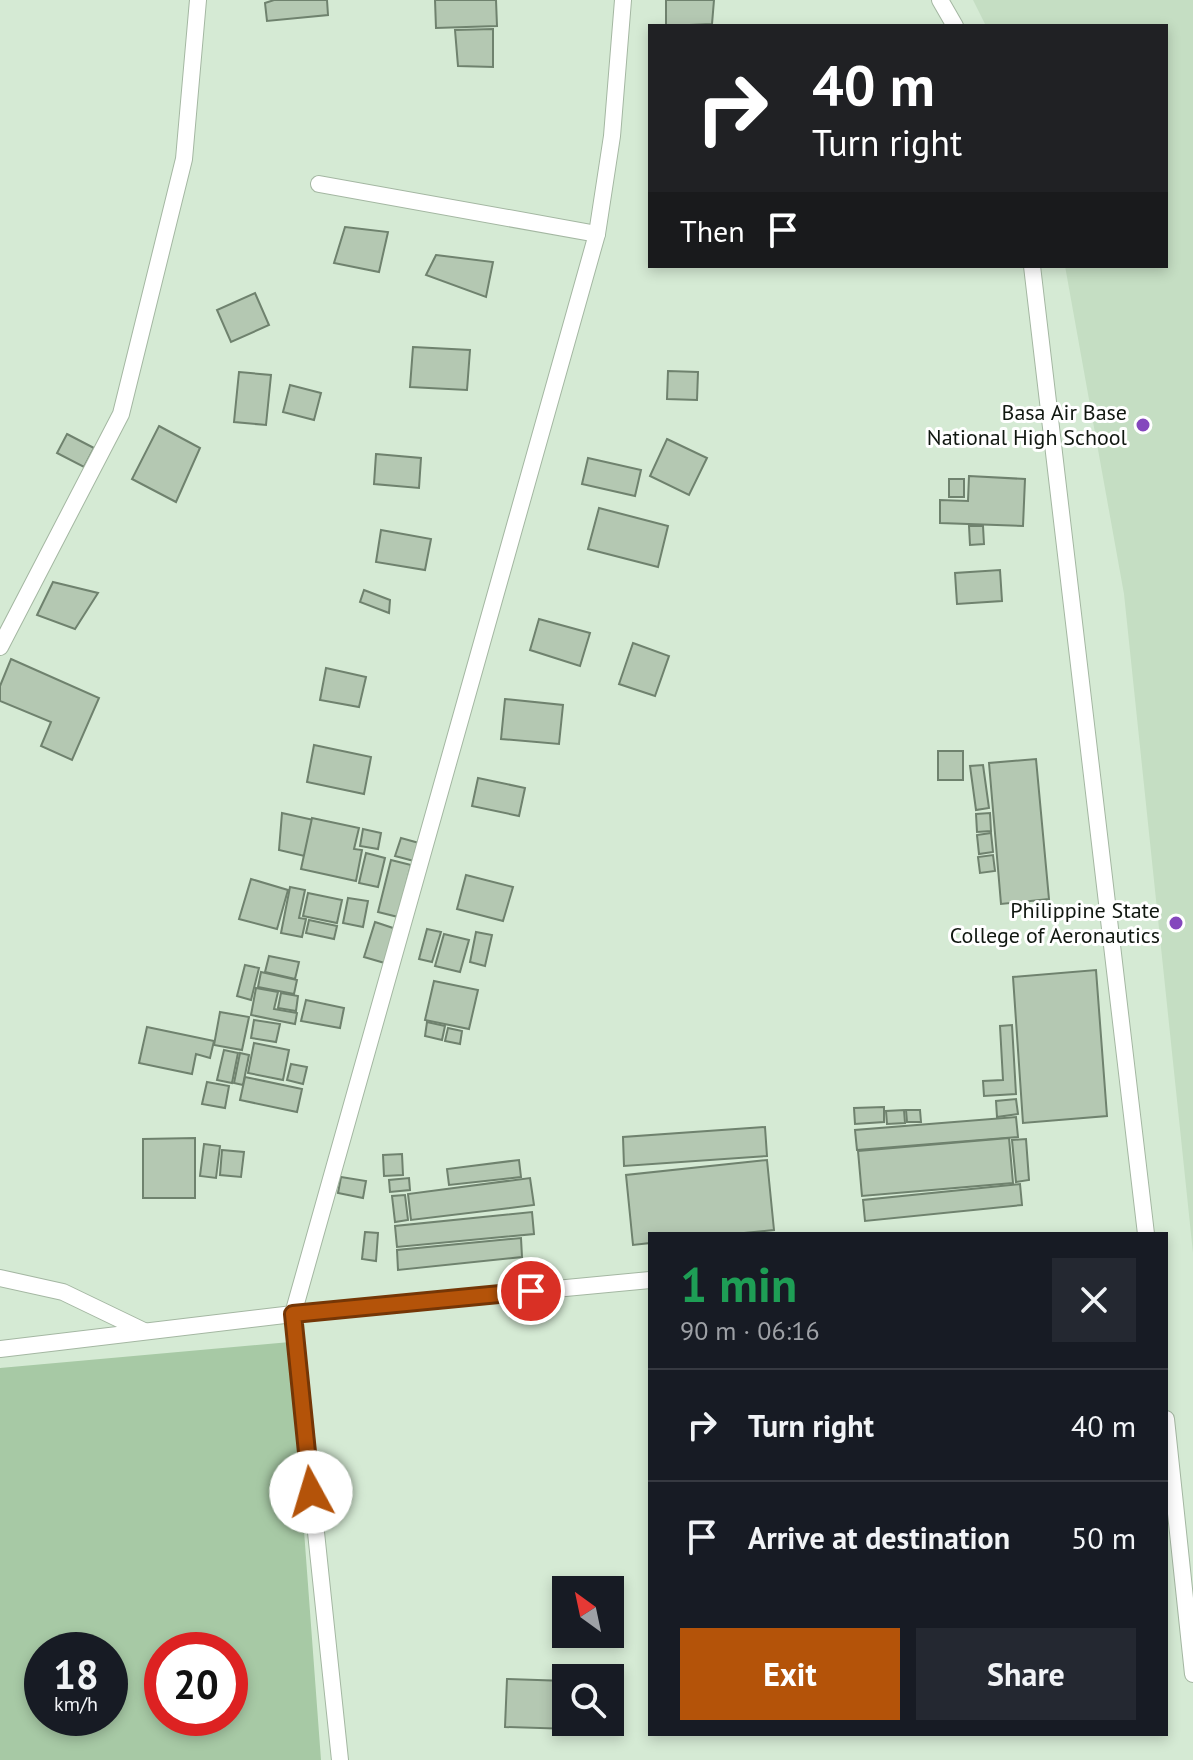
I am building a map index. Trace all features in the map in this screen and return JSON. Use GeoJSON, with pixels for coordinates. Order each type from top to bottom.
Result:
{"type":"FeatureCollection","features":[{"type":"Feature","properties":{"kind":"lane"},"geometry":{"type":"LineString","coordinates":[[0,647],[121,414],[184,159],[198,0]]}},
{"type":"Feature","properties":{"kind":"lane"},"geometry":{"type":"LineString","coordinates":[[340,1760],[293,1314],[597,234],[612,136],[623,0]]}},
{"type":"Feature","properties":{"kind":"lane"},"geometry":{"type":"LineString","coordinates":[[940,0],[954,24]]}},
{"type":"Feature","properties":{"kind":"lane"},"geometry":{"type":"LineString","coordinates":[[319,184],[597,234]]}},
{"type":"Feature","properties":{"kind":"lane"},"geometry":{"type":"LineString","coordinates":[[1032,268],[1146,1232]]}},
{"type":"Feature","properties":{"kind":"lane"},"geometry":{"type":"LineString","coordinates":[[0,1278],[63,1292],[145,1332]]}},
{"type":"Feature","properties":{"kind":"lane"},"geometry":{"type":"LineString","coordinates":[[0,1349],[293,1314],[648,1280]]}},
{"type":"Feature","properties":{"kind":"lane"},"geometry":{"type":"LineString","coordinates":[[1168,1438],[1193,1674]]}},
{"type":"Feature","properties":{"kind":"shaded area","name":"Basa Air Base National High School"},"geometry":{"type":"Polygon","coordinates":[[[973,0],[1193,0],[1193,1253],[1124,594],[1065,268],[1168,268],[1168,24],[985,24],[973,0]]]}},
{"type":"Feature","properties":{"kind":"shaded area"},"geometry":{"type":"Polygon","coordinates":[[[290,1342],[321,1760],[0,1760],[0,1368],[290,1342]]]}},
{"type":"Feature","properties":{"kind":"building"},"geometry":{"type":"Polygon","coordinates":[[[274,0],[327,0],[328,15],[267,21],[265,3],[274,0]]]}},
{"type":"Feature","properties":{"kind":"building"},"geometry":{"type":"Polygon","coordinates":[[[435,0],[496,0],[497,26],[436,28],[435,0]]]}},
{"type":"Feature","properties":{"kind":"building"},"geometry":{"type":"Polygon","coordinates":[[[666,0],[714,0],[712,24],[666,24],[666,0]]]}},
{"type":"Feature","properties":{"kind":"building"},"geometry":{"type":"Polygon","coordinates":[[[493,29],[493,67],[458,66],[455,30],[493,29]]]}},
{"type":"Feature","properties":{"kind":"building"},"geometry":{"type":"Polygon","coordinates":[[[345,227],[388,232],[379,272],[334,263],[345,227]]]}},
{"type":"Feature","properties":{"kind":"building"},"geometry":{"type":"Polygon","coordinates":[[[436,255],[493,262],[486,297],[426,275],[436,255]]]}},
{"type":"Feature","properties":{"kind":"building"},"geometry":{"type":"Polygon","coordinates":[[[255,293],[269,325],[231,342],[217,310],[255,293]]]}},
{"type":"Feature","properties":{"kind":"building"},"geometry":{"type":"Polygon","coordinates":[[[413,347],[470,350],[467,390],[410,387],[413,347]]]}},
{"type":"Feature","properties":{"kind":"building"},"geometry":{"type":"Polygon","coordinates":[[[668,371],[698,372],[697,400],[667,399],[668,371]]]}},
{"type":"Feature","properties":{"kind":"building"},"geometry":{"type":"Polygon","coordinates":[[[239,372],[271,375],[266,425],[234,422],[239,372]]]}},
{"type":"Feature","properties":{"kind":"building"},"geometry":{"type":"Polygon","coordinates":[[[290,385],[321,393],[314,420],[283,412],[290,385]]]}},
{"type":"Feature","properties":{"kind":"building"},"geometry":{"type":"Polygon","coordinates":[[[159,426],[200,448],[176,502],[132,479],[159,426]]]}},
{"type":"Feature","properties":{"kind":"building"},"geometry":{"type":"Polygon","coordinates":[[[67,434],[94,448],[84,467],[57,453],[67,434]]]}},
{"type":"Feature","properties":{"kind":"building"},"geometry":{"type":"Polygon","coordinates":[[[667,439],[707,458],[689,495],[650,476],[667,439]]]}},
{"type":"Feature","properties":{"kind":"building"},"geometry":{"type":"Polygon","coordinates":[[[376,454],[421,458],[419,488],[374,484],[376,454]]]}},
{"type":"Feature","properties":{"kind":"building"},"geometry":{"type":"Polygon","coordinates":[[[588,458],[641,470],[635,496],[582,484],[588,458]]]}},
{"type":"Feature","properties":{"kind":"building"},"geometry":{"type":"Polygon","coordinates":[[[969,476],[1025,479],[1023,526],[940,523],[940,500],[968,501],[969,476]]]}},
{"type":"Feature","properties":{"kind":"building"},"geometry":{"type":"Polygon","coordinates":[[[949,479],[964,479],[964,497],[949,497],[949,479]]]}},
{"type":"Feature","properties":{"kind":"building"},"geometry":{"type":"Polygon","coordinates":[[[599,508],[668,526],[658,567],[588,549],[599,508]]]}},
{"type":"Feature","properties":{"kind":"building"},"geometry":{"type":"Polygon","coordinates":[[[969,526],[983,526],[984,544],[970,545],[969,526]]]}},
{"type":"Feature","properties":{"kind":"building"},"geometry":{"type":"Polygon","coordinates":[[[381,530],[431,539],[425,570],[376,562],[381,530]]]}},
{"type":"Feature","properties":{"kind":"building"},"geometry":{"type":"Polygon","coordinates":[[[1000,570],[1002,601],[957,604],[955,573],[1000,570]]]}},
{"type":"Feature","properties":{"kind":"building"},"geometry":{"type":"Polygon","coordinates":[[[53,582],[98,593],[75,629],[37,615],[53,582]]]}},
{"type":"Feature","properties":{"kind":"building"},"geometry":{"type":"Polygon","coordinates":[[[364,590],[390,600],[389,613],[360,602],[364,590]]]}},
{"type":"Feature","properties":{"kind":"building"},"geometry":{"type":"Polygon","coordinates":[[[539,619],[590,633],[580,666],[530,650],[539,619]]]}},
{"type":"Feature","properties":{"kind":"building"},"geometry":{"type":"Polygon","coordinates":[[[633,643],[669,656],[655,696],[619,684],[633,643]]]}},
{"type":"Feature","properties":{"kind":"building"},"geometry":{"type":"Polygon","coordinates":[[[11,659],[99,698],[72,760],[41,746],[51,722],[0,701],[0,686],[11,659]]]}},
{"type":"Feature","properties":{"kind":"building"},"geometry":{"type":"Polygon","coordinates":[[[326,668],[366,677],[359,707],[320,700],[326,668]]]}},
{"type":"Feature","properties":{"kind":"building"},"geometry":{"type":"Polygon","coordinates":[[[505,699],[563,705],[559,744],[501,739],[505,699]]]}},
{"type":"Feature","properties":{"kind":"building"},"geometry":{"type":"Polygon","coordinates":[[[314,745],[371,757],[364,794],[307,782],[314,745]]]}},
{"type":"Feature","properties":{"kind":"building"},"geometry":{"type":"Polygon","coordinates":[[[938,751],[963,751],[963,780],[938,780],[938,751]]]}},
{"type":"Feature","properties":{"kind":"building"},"geometry":{"type":"Polygon","coordinates":[[[1036,759],[1049,899],[1001,904],[989,763],[1036,759]]]}},
{"type":"Feature","properties":{"kind":"building"},"geometry":{"type":"Polygon","coordinates":[[[983,765],[989,808],[976,810],[970,766],[983,765]]]}},
{"type":"Feature","properties":{"kind":"building"},"geometry":{"type":"Polygon","coordinates":[[[478,778],[525,788],[519,816],[472,806],[478,778]]]}},
{"type":"Feature","properties":{"kind":"building"},"geometry":{"type":"Polygon","coordinates":[[[282,813],[336,825],[326,861],[279,850],[282,813]]]}},
{"type":"Feature","properties":{"kind":"building"},"geometry":{"type":"Polygon","coordinates":[[[990,813],[991,831],[977,832],[976,814],[990,813]]]}},
{"type":"Feature","properties":{"kind":"building"},"geometry":{"type":"Polygon","coordinates":[[[312,818],[359,828],[354,849],[362,850],[356,881],[301,869],[312,818]]]}},
{"type":"Feature","properties":{"kind":"building"},"geometry":{"type":"Polygon","coordinates":[[[363,829],[381,833],[378,849],[360,846],[363,829]]]}},
{"type":"Feature","properties":{"kind":"building"},"geometry":{"type":"Polygon","coordinates":[[[991,833],[993,852],[979,854],[977,835],[991,833]]]}},
{"type":"Feature","properties":{"kind":"building"},"geometry":{"type":"Polygon","coordinates":[[[401,838],[419,843],[414,861],[395,856],[401,838]]]}},
{"type":"Feature","properties":{"kind":"building"},"geometry":{"type":"Polygon","coordinates":[[[366,853],[385,858],[378,887],[359,883],[366,853]]]}},
{"type":"Feature","properties":{"kind":"building"},"geometry":{"type":"Polygon","coordinates":[[[993,855],[995,871],[980,873],[978,857],[993,855]]]}},
{"type":"Feature","properties":{"kind":"building"},"geometry":{"type":"Polygon","coordinates":[[[391,860],[411,865],[398,917],[378,912],[391,860]]]}},
{"type":"Feature","properties":{"kind":"building"},"geometry":{"type":"Polygon","coordinates":[[[466,875],[513,887],[503,921],[457,909],[466,875]]]}},
{"type":"Feature","properties":{"kind":"building"},"geometry":{"type":"Polygon","coordinates":[[[251,879],[288,890],[277,929],[239,919],[251,879]]]}},
{"type":"Feature","properties":{"kind":"building"},"geometry":{"type":"Polygon","coordinates":[[[290,887],[305,890],[299,918],[306,919],[302,937],[281,933],[290,887]]]}},
{"type":"Feature","properties":{"kind":"building"},"geometry":{"type":"Polygon","coordinates":[[[308,893],[342,900],[337,923],[303,916],[308,893]]]}},
{"type":"Feature","properties":{"kind":"building"},"geometry":{"type":"Polygon","coordinates":[[[348,898],[368,901],[363,927],[343,923],[348,898]]]}},
{"type":"Feature","properties":{"kind":"building"},"geometry":{"type":"Polygon","coordinates":[[[309,920],[337,926],[334,939],[306,933],[309,920]]]}},
{"type":"Feature","properties":{"kind":"building"},"geometry":{"type":"Polygon","coordinates":[[[375,922],[399,930],[388,964],[364,957],[375,922]]]}},
{"type":"Feature","properties":{"kind":"building"},"geometry":{"type":"Polygon","coordinates":[[[427,929],[441,932],[432,962],[419,959],[427,929]]]}},
{"type":"Feature","properties":{"kind":"building"},"geometry":{"type":"Polygon","coordinates":[[[476,932],[492,935],[485,966],[470,962],[476,932]]]}},
{"type":"Feature","properties":{"kind":"building"},"geometry":{"type":"Polygon","coordinates":[[[444,934],[469,940],[460,972],[435,966],[444,934]]]}},
{"type":"Feature","properties":{"kind":"building"},"geometry":{"type":"Polygon","coordinates":[[[269,956],[299,962],[295,979],[265,972],[269,956]]]}},
{"type":"Feature","properties":{"kind":"building"},"geometry":{"type":"Polygon","coordinates":[[[245,965],[259,968],[251,1000],[237,996],[245,965]]]}},
{"type":"Feature","properties":{"kind":"building"},"geometry":{"type":"Polygon","coordinates":[[[1096,970],[1107,1116],[1023,1123],[1013,977],[1096,970]]]}},
{"type":"Feature","properties":{"kind":"building"},"geometry":{"type":"Polygon","coordinates":[[[261,972],[297,980],[294,994],[258,987],[261,972]]]}},
{"type":"Feature","properties":{"kind":"building"},"geometry":{"type":"Polygon","coordinates":[[[434,981],[478,990],[469,1029],[425,1020],[434,981]]]}},
{"type":"Feature","properties":{"kind":"building"},"geometry":{"type":"Polygon","coordinates":[[[256,988],[278,992],[274,1009],[297,1013],[295,1024],[251,1015],[256,988]]]}},
{"type":"Feature","properties":{"kind":"building"},"geometry":{"type":"Polygon","coordinates":[[[281,993],[298,996],[296,1011],[278,1008],[281,993]]]}},
{"type":"Feature","properties":{"kind":"building"},"geometry":{"type":"Polygon","coordinates":[[[306,1000],[344,1008],[340,1028],[301,1021],[306,1000]]]}},
{"type":"Feature","properties":{"kind":"building"},"geometry":{"type":"Polygon","coordinates":[[[220,1012],[249,1017],[242,1050],[214,1045],[220,1012]]]}},
{"type":"Feature","properties":{"kind":"building"},"geometry":{"type":"Polygon","coordinates":[[[254,1020],[280,1024],[276,1042],[251,1038],[254,1020]]]}},
{"type":"Feature","properties":{"kind":"building"},"geometry":{"type":"Polygon","coordinates":[[[427,1022],[445,1026],[442,1040],[425,1036],[427,1022]]]}},
{"type":"Feature","properties":{"kind":"building"},"geometry":{"type":"Polygon","coordinates":[[[1012,1025],[1016,1094],[984,1096],[983,1081],[1003,1080],[1000,1026],[1012,1025]]]}},
{"type":"Feature","properties":{"kind":"building"},"geometry":{"type":"Polygon","coordinates":[[[147,1027],[214,1041],[210,1058],[196,1054],[192,1074],[139,1063],[147,1027]]]}},
{"type":"Feature","properties":{"kind":"building"},"geometry":{"type":"Polygon","coordinates":[[[448,1028],[462,1031],[460,1044],[445,1041],[448,1028]]]}},
{"type":"Feature","properties":{"kind":"building"},"geometry":{"type":"Polygon","coordinates":[[[254,1043],[289,1050],[283,1080],[248,1073],[254,1043]]]}},
{"type":"Feature","properties":{"kind":"building"},"geometry":{"type":"Polygon","coordinates":[[[224,1050],[238,1053],[232,1083],[217,1080],[224,1050]]]}},
{"type":"Feature","properties":{"kind":"building"},"geometry":{"type":"Polygon","coordinates":[[[240,1053],[249,1055],[243,1085],[234,1083],[240,1053]]]}},
{"type":"Feature","properties":{"kind":"building"},"geometry":{"type":"Polygon","coordinates":[[[291,1064],[307,1067],[303,1084],[287,1080],[291,1064]]]}},
{"type":"Feature","properties":{"kind":"building"},"geometry":{"type":"Polygon","coordinates":[[[245,1077],[302,1089],[297,1112],[240,1100],[245,1077]]]}},
{"type":"Feature","properties":{"kind":"building"},"geometry":{"type":"Polygon","coordinates":[[[207,1082],[229,1086],[225,1108],[202,1104],[207,1082]]]}},
{"type":"Feature","properties":{"kind":"building"},"geometry":{"type":"Polygon","coordinates":[[[1016,1099],[1018,1114],[997,1117],[996,1101],[1016,1099]]]}},
{"type":"Feature","properties":{"kind":"building"},"geometry":{"type":"Polygon","coordinates":[[[884,1107],[884,1122],[855,1124],[854,1108],[884,1107]]]}},
{"type":"Feature","properties":{"kind":"building"},"geometry":{"type":"Polygon","coordinates":[[[904,1110],[905,1123],[887,1124],[886,1111],[904,1110]]]}},
{"type":"Feature","properties":{"kind":"building"},"geometry":{"type":"Polygon","coordinates":[[[906,1110],[920,1110],[921,1122],[907,1122],[906,1110]]]}},
{"type":"Feature","properties":{"kind":"building"},"geometry":{"type":"Polygon","coordinates":[[[1016,1117],[1018,1137],[857,1150],[855,1130],[1016,1117]]]}},
{"type":"Feature","properties":{"kind":"building"},"geometry":{"type":"Polygon","coordinates":[[[765,1127],[767,1156],[624,1166],[623,1137],[765,1127]]]}},
{"type":"Feature","properties":{"kind":"building"},"geometry":{"type":"Polygon","coordinates":[[[195,1138],[195,1198],[143,1198],[143,1139],[195,1138]]]}},
{"type":"Feature","properties":{"kind":"building"},"geometry":{"type":"Polygon","coordinates":[[[1009,1138],[1013,1183],[862,1196],[858,1151],[1009,1138]]]}},
{"type":"Feature","properties":{"kind":"building"},"geometry":{"type":"Polygon","coordinates":[[[1026,1139],[1029,1180],[1016,1182],[1012,1140],[1026,1139]]]}},
{"type":"Feature","properties":{"kind":"building"},"geometry":{"type":"Polygon","coordinates":[[[204,1144],[220,1146],[216,1178],[200,1176],[204,1144]]]}},
{"type":"Feature","properties":{"kind":"building"},"geometry":{"type":"Polygon","coordinates":[[[222,1150],[244,1152],[241,1177],[220,1175],[222,1150]]]}},
{"type":"Feature","properties":{"kind":"building"},"geometry":{"type":"Polygon","coordinates":[[[402,1154],[403,1175],[384,1176],[383,1155],[402,1154]]]}},
{"type":"Feature","properties":{"kind":"building"},"geometry":{"type":"Polygon","coordinates":[[[519,1160],[521,1177],[449,1185],[447,1169],[519,1160]]]}},
{"type":"Feature","properties":{"kind":"building"},"geometry":{"type":"Polygon","coordinates":[[[767,1160],[774,1230],[648,1232],[648,1243],[633,1245],[626,1175],[767,1160]]]}},
{"type":"Feature","properties":{"kind":"building"},"geometry":{"type":"Polygon","coordinates":[[[341,1177],[366,1181],[363,1198],[338,1193],[341,1177]]]}},
{"type":"Feature","properties":{"kind":"building"},"geometry":{"type":"Polygon","coordinates":[[[409,1178],[410,1190],[390,1192],[389,1180],[409,1178]]]}},
{"type":"Feature","properties":{"kind":"building"},"geometry":{"type":"Polygon","coordinates":[[[530,1178],[534,1205],[411,1220],[408,1194],[530,1178]]]}},
{"type":"Feature","properties":{"kind":"building"},"geometry":{"type":"Polygon","coordinates":[[[1020,1184],[1022,1205],[865,1221],[863,1200],[1020,1184]]]}},
{"type":"Feature","properties":{"kind":"building"},"geometry":{"type":"Polygon","coordinates":[[[405,1195],[408,1220],[395,1222],[392,1196],[405,1195]]]}},
{"type":"Feature","properties":{"kind":"building"},"geometry":{"type":"Polygon","coordinates":[[[532,1212],[534,1234],[397,1247],[395,1226],[532,1212]]]}},
{"type":"Feature","properties":{"kind":"building"},"geometry":{"type":"Polygon","coordinates":[[[365,1232],[378,1233],[376,1261],[362,1259],[365,1232]]]}},
{"type":"Feature","properties":{"kind":"building"},"geometry":{"type":"Polygon","coordinates":[[[521,1238],[522,1257],[398,1270],[397,1250],[521,1238]]]}},
{"type":"Feature","properties":{"kind":"building"},"geometry":{"type":"Polygon","coordinates":[[[507,1679],[552,1681],[552,1728],[505,1727],[507,1679]]]}},
{"type":"Feature","properties":{"kind":"place","name":"Basa Air Base National High School"},"geometry":{"type":"Point","coordinates":[1143,425]}},
{"type":"Feature","properties":{"kind":"place","name":"Philippine State College of Aeronautics"},"geometry":{"type":"Point","coordinates":[1176,923]}},
{"type":"Feature","properties":{"kind":"route"},"geometry":{"type":"LineString","coordinates":[[311,1492],[293,1314],[531,1291]]}}]}
